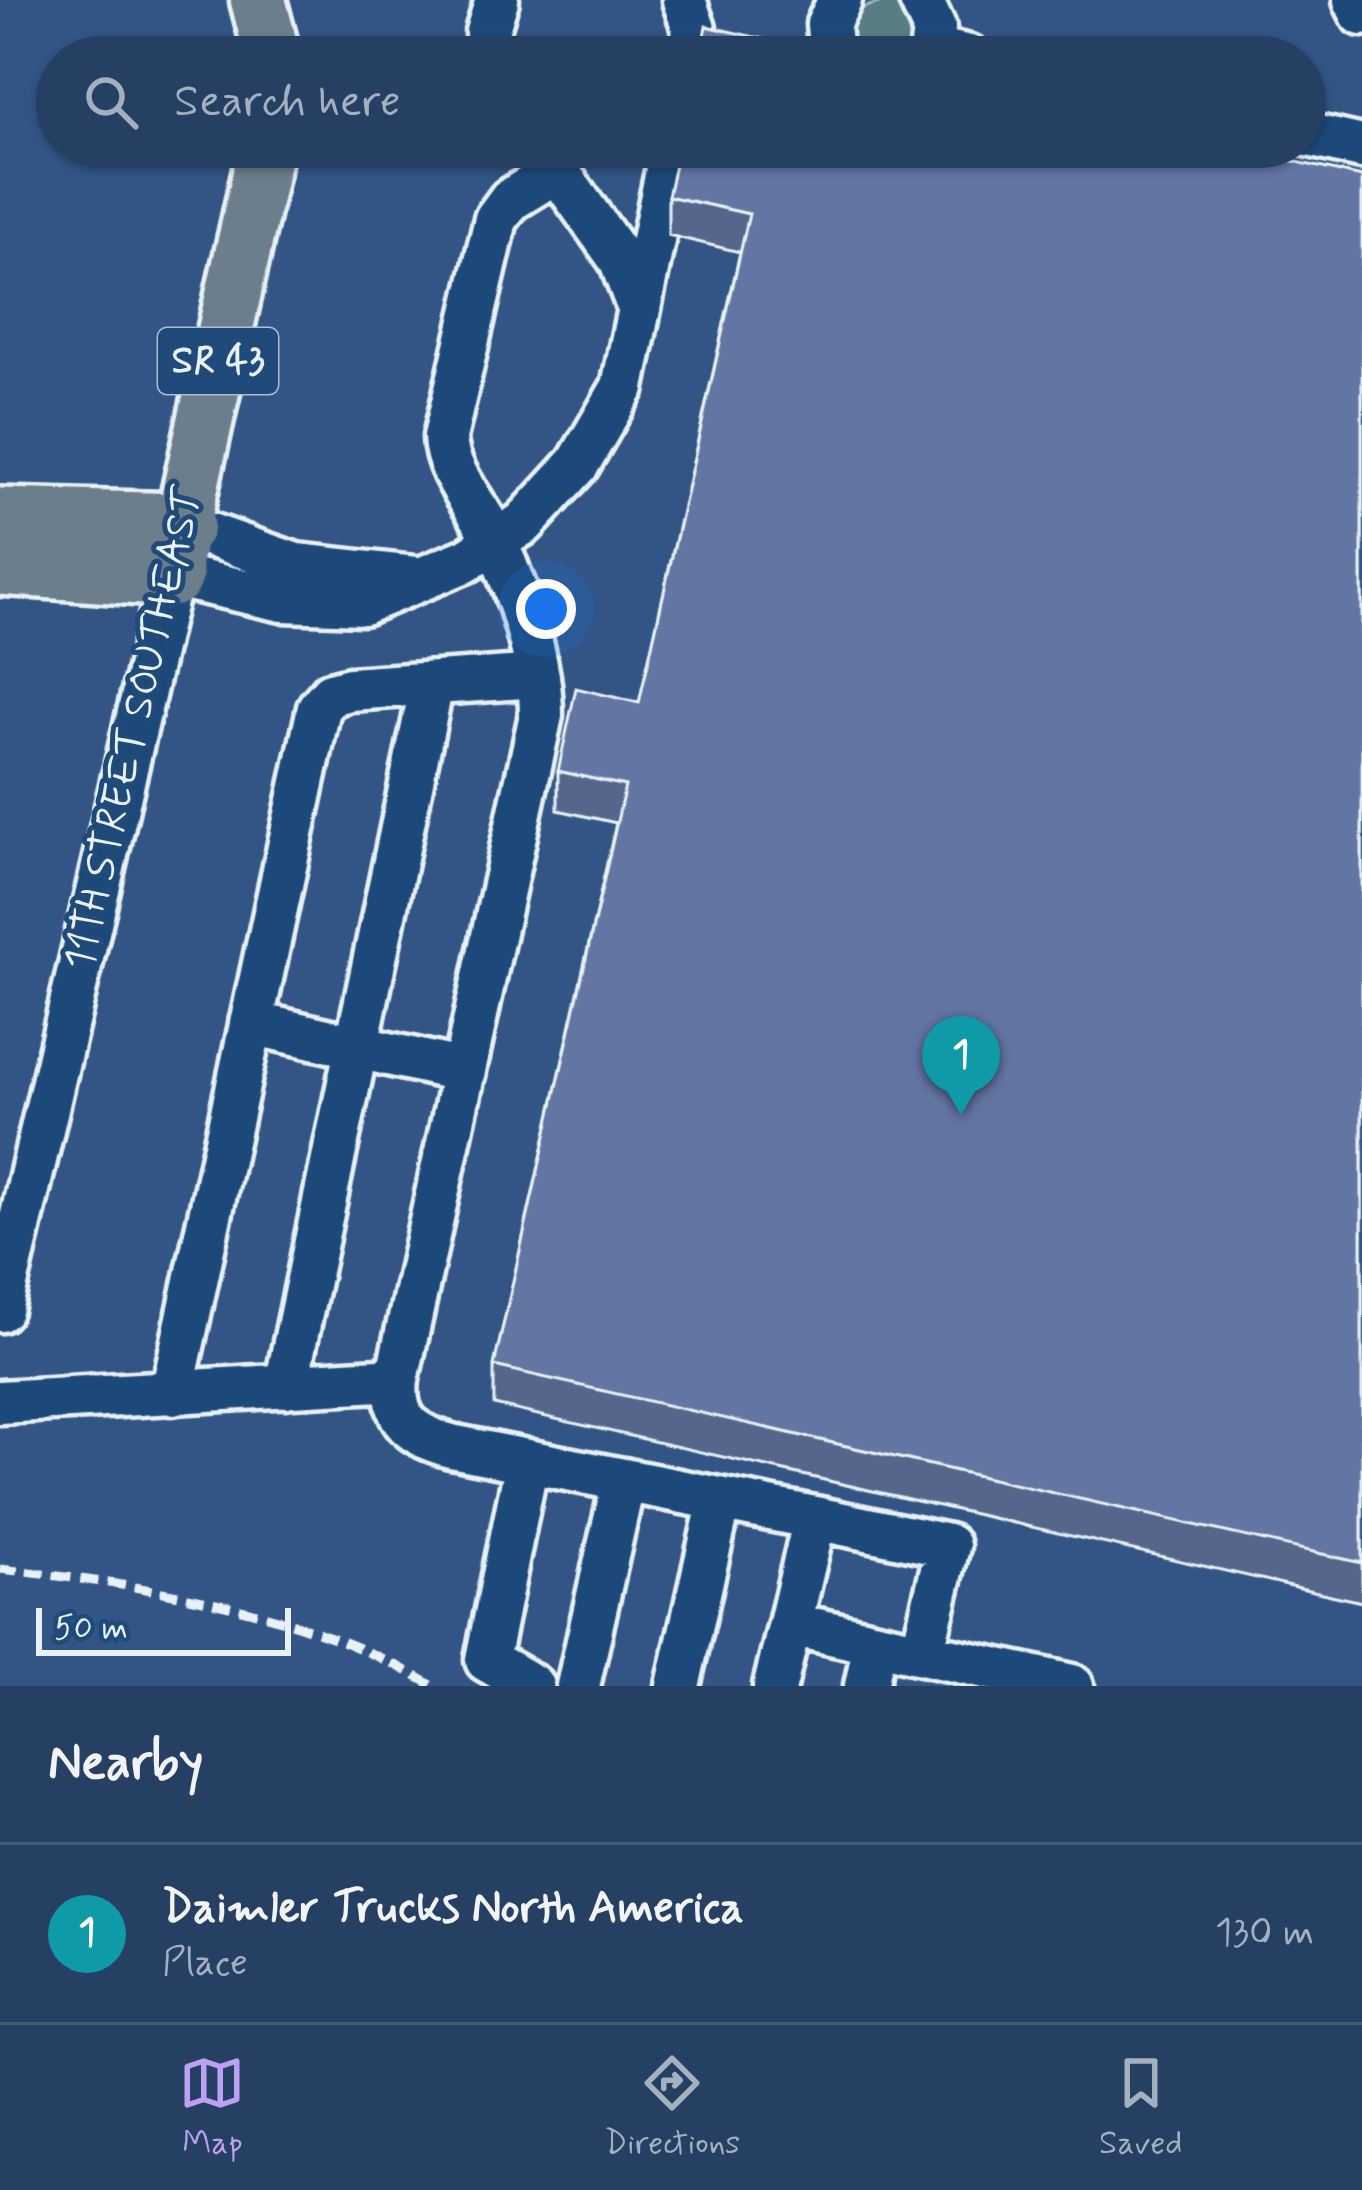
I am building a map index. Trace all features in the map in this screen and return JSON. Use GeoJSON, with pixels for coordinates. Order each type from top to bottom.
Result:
{"type":"FeatureCollection","features":[{"type":"Feature","properties":{"kind":"highway"},"geometry":{"type":"LineString","coordinates":[[0,520],[177,550]]}},
{"type":"Feature","properties":{"kind":"highway"},"geometry":{"type":"LineString","coordinates":[[0,563],[177,550]]}},
{"type":"Feature","properties":{"kind":"main road"},"geometry":{"type":"LineString","coordinates":[[258,0],[267,36]]}},
{"type":"Feature","properties":{"kind":"main road"},"geometry":{"type":"LineString","coordinates":[[291,36],[299,0]]}},
{"type":"Feature","properties":{"kind":"main road","name":"11TH STREET SOUTHEAST"},"geometry":{"type":"LineString","coordinates":[[177,550],[261,168]]}},
{"type":"Feature","properties":{"kind":"street"},"geometry":{"type":"LineString","coordinates":[[487,36],[497,0]]}},
{"type":"Feature","properties":{"kind":"street"},"geometry":{"type":"LineString","coordinates":[[684,0],[694,36]]}},
{"type":"Feature","properties":{"kind":"street"},"geometry":{"type":"LineString","coordinates":[[829,36],[828,24],[841,0]]}},
{"type":"Feature","properties":{"kind":"street"},"geometry":{"type":"LineString","coordinates":[[921,0],[938,36]]}},
{"type":"Feature","properties":{"kind":"street"},"geometry":{"type":"LineString","coordinates":[[1355,0],[1362,14]]}},
{"type":"Feature","properties":{"kind":"street"},"geometry":{"type":"LineString","coordinates":[[1326,138],[1362,146]]}},
{"type":"Feature","properties":{"kind":"street"},"geometry":{"type":"LineString","coordinates":[[540,168],[496,219],[447,427],[447,454],[497,544],[538,676],[538,736],[397,1379],[398,1413],[416,1435],[527,1462],[948,1546],[922,1653]]}},
{"type":"Feature","properties":{"kind":"street"},"geometry":{"type":"LineString","coordinates":[[555,168],[620,259],[638,306]]}},
{"type":"Feature","properties":{"kind":"street"},"geometry":{"type":"LineString","coordinates":[[177,550],[415,578],[497,544],[551,495],[596,440],[628,371],[668,168]]}},
{"type":"Feature","properties":{"kind":"street","name":"11TH STREET SOUTHEAST"},"geometry":{"type":"LineString","coordinates":[[0,1310],[177,550]]}},
{"type":"Feature","properties":{"kind":"street"},"geometry":{"type":"LineString","coordinates":[[172,1393],[322,702],[350,689],[538,676]]}},
{"type":"Feature","properties":{"kind":"street"},"geometry":{"type":"LineString","coordinates":[[286,1386],[432,683]]}},
{"type":"Feature","properties":{"kind":"street"},"geometry":{"type":"LineString","coordinates":[[251,1023],[464,1071]]}},
{"type":"Feature","properties":{"kind":"street"},"geometry":{"type":"LineString","coordinates":[[0,1402],[397,1379]]}},
{"type":"Feature","properties":{"kind":"street"},"geometry":{"type":"LineString","coordinates":[[527,1462],[487,1660],[532,1686]]}},
{"type":"Feature","properties":{"kind":"street"},"geometry":{"type":"LineString","coordinates":[[578,1686],[624,1480]]}},
{"type":"Feature","properties":{"kind":"street"},"geometry":{"type":"LineString","coordinates":[[677,1686],[720,1500]]}},
{"type":"Feature","properties":{"kind":"street"},"geometry":{"type":"LineString","coordinates":[[775,1686],[815,1518]]}},
{"type":"Feature","properties":{"kind":"street"},"geometry":{"type":"LineString","coordinates":[[790,1624],[1072,1686]]}},
{"type":"Feature","properties":{"kind":"street"},"geometry":{"type":"LineString","coordinates":[[866,1686],[875,1643]]}},
{"type":"Feature","properties":{"kind":"green space"},"geometry":{"type":"Polygon","coordinates":[[[888,0],[900,5],[916,24],[915,36],[847,36],[856,10],[888,0]]]}},
{"type":"Feature","properties":{"kind":"building"},"geometry":{"type":"Polygon","coordinates":[[[706,26],[750,36],[704,36],[706,26]]]}},
{"type":"Feature","properties":{"kind":"building"},"geometry":{"type":"Polygon","coordinates":[[[674,168],[1323,168],[1362,177],[1362,1563],[494,1366],[625,786],[558,771],[576,688],[639,703],[749,214],[668,196],[674,168]]]}},
{"type":"Feature","properties":{"kind":"railway"},"geometry":{"type":"LineString","coordinates":[[0,1569],[168,1593],[278,1619],[383,1659],[433,1686]]}},
{"type":"Feature","properties":{"kind":"place","name":"Daimler Trucks North America"},"geometry":{"type":"Point","coordinates":[961,1115]}}]}
